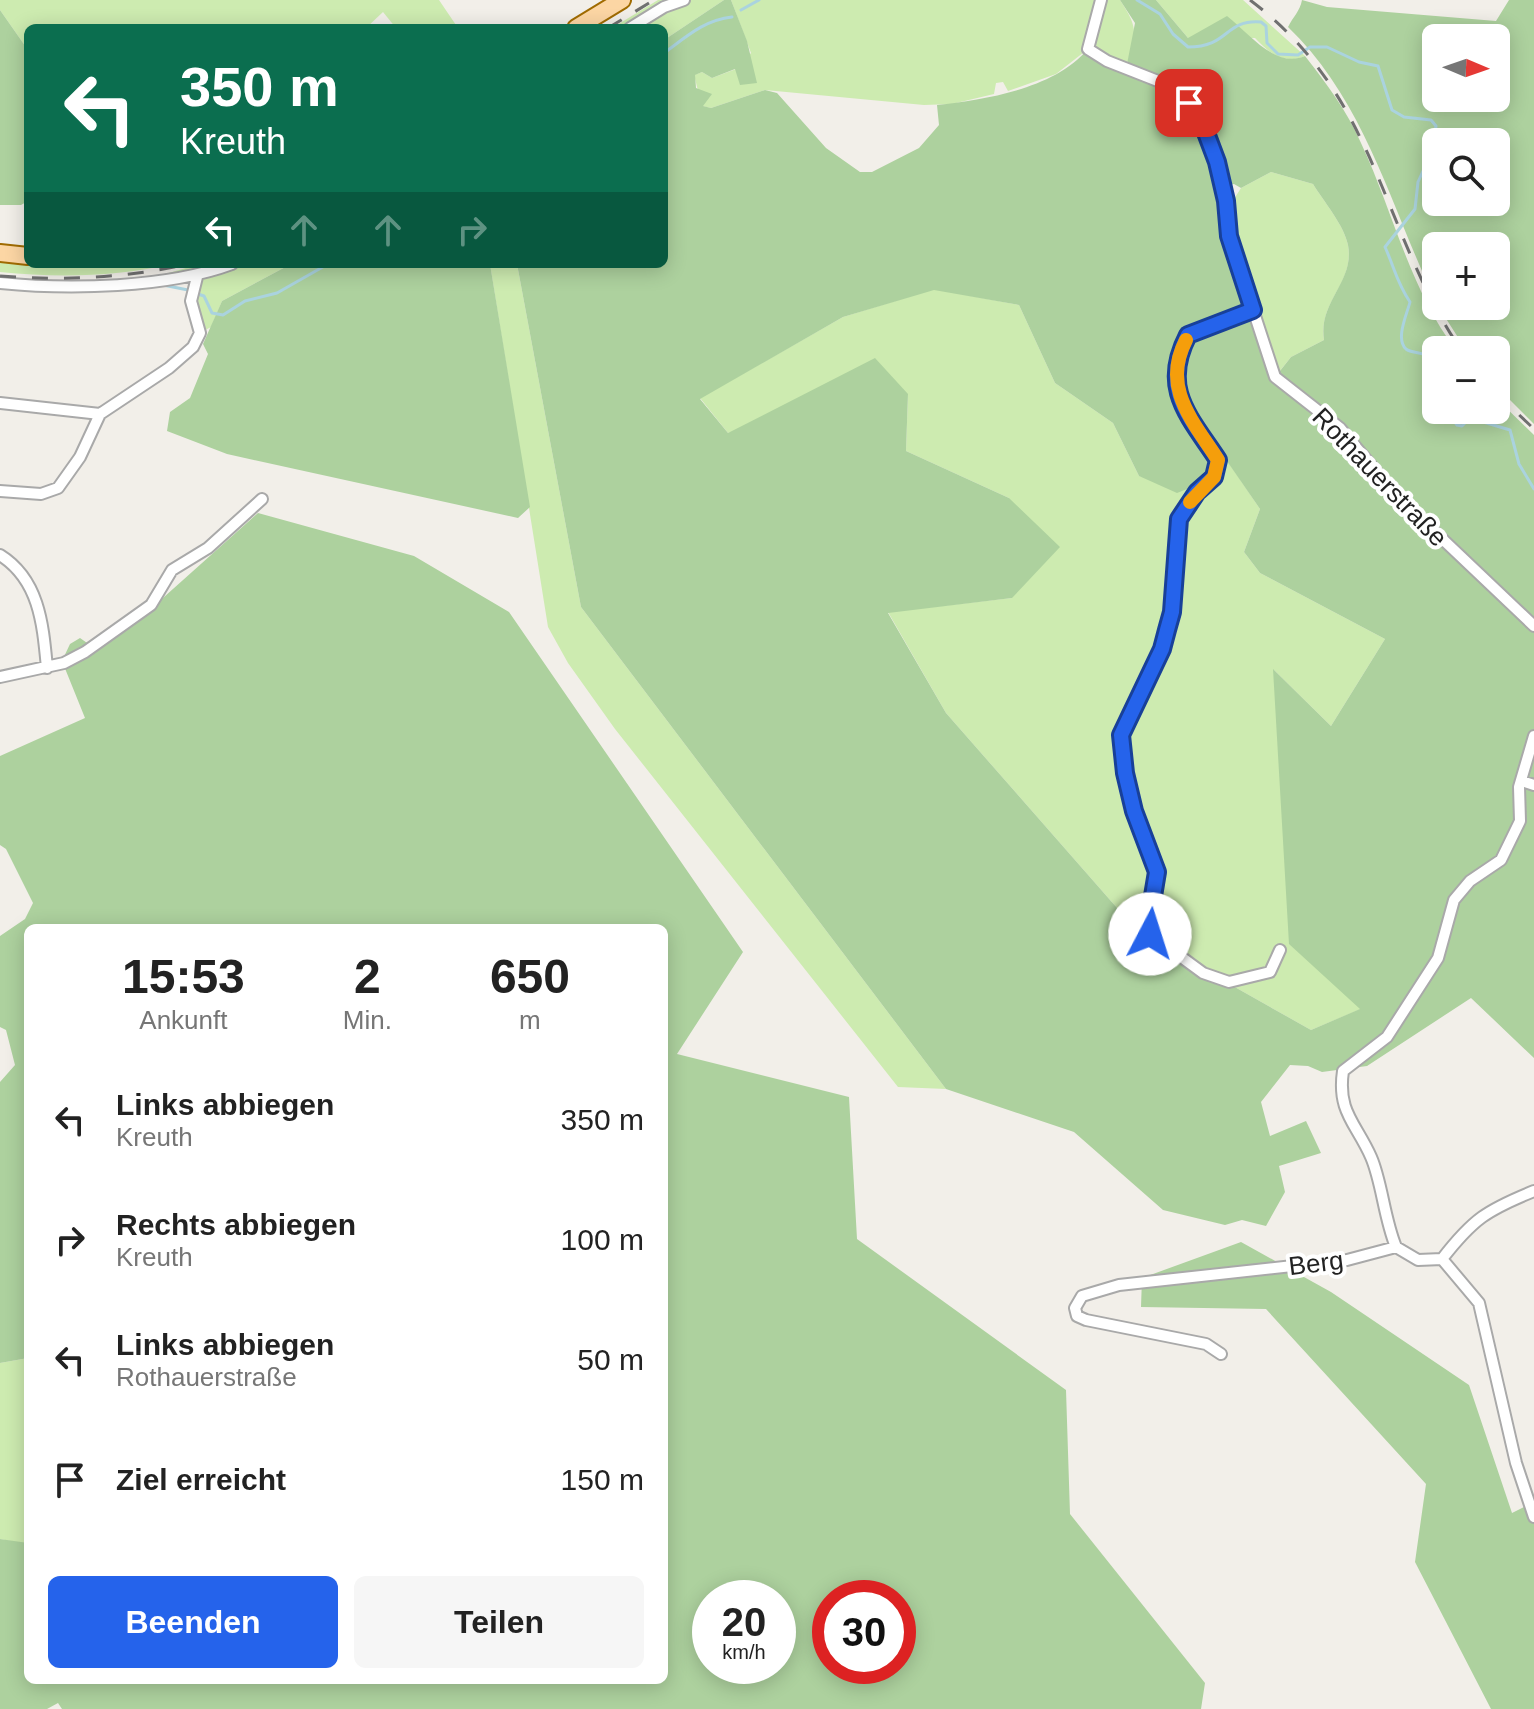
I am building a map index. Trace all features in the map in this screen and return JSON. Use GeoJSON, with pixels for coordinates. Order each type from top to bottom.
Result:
{"type":"FeatureCollection","features":[{"type":"Feature","properties":{"kind":"main road"},"geometry":{"type":"LineString","coordinates":[[583,24],[622,0]]}},
{"type":"Feature","properties":{"kind":"main road"},"geometry":{"type":"LineString","coordinates":[[0,253],[24,256]]}},
{"type":"Feature","properties":{"kind":"street"},"geometry":{"type":"LineString","coordinates":[[636,24],[664,7],[684,0]]}},
{"type":"Feature","properties":{"kind":"street","name":"Rothauerstraße"},"geometry":{"type":"LineString","coordinates":[[1101,0],[1088,49],[1107,61],[1168,85],[1189,103],[1197,115],[1217,162],[1226,201],[1229,236],[1275,377],[1340,428],[1395,494],[1534,626]]}},
{"type":"Feature","properties":{"kind":"street"},"geometry":{"type":"LineString","coordinates":[[0,283],[85,286],[197,277],[221,268]]}},
{"type":"Feature","properties":{"kind":"street"},"geometry":{"type":"LineString","coordinates":[[0,491],[41,494],[58,488],[80,457],[100,414],[158,376],[193,347],[200,333],[191,301],[197,277]]}},
{"type":"Feature","properties":{"kind":"street"},"geometry":{"type":"LineString","coordinates":[[1253,310],[1188,335],[1181,348],[1176,369],[1177,394],[1218,460],[1214,477],[1197,492],[1179,519],[1172,612],[1165,637],[1121,735],[1125,773],[1134,811],[1157,872],[1148,926],[1150,934],[1203,973],[1229,982],[1270,972],[1280,950]]}},
{"type":"Feature","properties":{"kind":"street"},"geometry":{"type":"LineString","coordinates":[[0,403],[100,414]]}},
{"type":"Feature","properties":{"kind":"street"},"geometry":{"type":"LineString","coordinates":[[0,677],[64,663],[85,652],[151,605],[172,570],[208,548],[262,499]]}},
{"type":"Feature","properties":{"kind":"street"},"geometry":{"type":"LineString","coordinates":[[0,555],[15,569],[40,608],[47,668]]}},
{"type":"Feature","properties":{"kind":"street"},"geometry":{"type":"LineString","coordinates":[[1534,736],[1519,787],[1520,821],[1501,860],[1470,881],[1454,900],[1438,958],[1387,1037],[1343,1071],[1340,1092],[1346,1115],[1372,1158],[1385,1220],[1396,1247],[1418,1260],[1442,1259],[1476,1219],[1534,1191]]}},
{"type":"Feature","properties":{"kind":"street"},"geometry":{"type":"LineString","coordinates":[[1522,781],[1534,785]]}},
{"type":"Feature","properties":{"kind":"street","name":"Berg"},"geometry":{"type":"LineString","coordinates":[[1221,1354],[1206,1344],[1086,1320],[1077,1316],[1075,1308],[1082,1296],[1119,1285],[1347,1260],[1396,1247]]}},
{"type":"Feature","properties":{"kind":"street"},"geometry":{"type":"LineString","coordinates":[[1442,1259],[1479,1303],[1516,1463],[1534,1517]]}},
{"type":"Feature","properties":{"kind":"green space"},"geometry":{"type":"Polygon","coordinates":[[[0,0],[439,0],[455,24],[393,24],[383,12],[370,24],[24,24],[24,44],[0,10],[0,0]]]}},
{"type":"Feature","properties":{"kind":"green space"},"geometry":{"type":"Polygon","coordinates":[[[658,0],[724,0],[668,37],[668,24],[619,24],[658,0]]]}},
{"type":"Feature","properties":{"kind":"green space"},"geometry":{"type":"Polygon","coordinates":[[[724,0],[731,0],[747,41],[757,83],[740,85],[735,69],[712,78],[702,72],[695,75],[696,88],[712,94],[703,106],[711,108],[765,90],[777,93],[826,148],[860,172],[872,172],[919,148],[939,125],[937,105],[998,95],[1038,83],[1074,63],[1088,49],[1151,79],[1183,104],[1202,134],[1214,168],[1234,255],[1276,376],[1291,357],[1324,340],[1326,314],[1349,258],[1346,237],[1313,184],[1271,172],[1241,188],[1228,185],[1215,141],[1197,107],[1170,82],[1127,64],[1135,23],[1120,0],[1156,0],[1188,38],[1227,16],[1273,54],[1294,59],[1305,56],[1336,98],[1372,169],[1422,293],[1422,320],[1436,320],[1446,336],[1422,336],[1422,424],[1510,424],[1510,412],[1534,435],[1534,1058],[1471,998],[1367,1066],[1322,1072],[1308,1066],[1290,1065],[1261,1102],[1270,1136],[1306,1121],[1321,1153],[1279,1166],[1285,1192],[1266,1226],[1242,1220],[1225,1225],[1163,1210],[1074,1132],[946,1089],[581,607],[518,268],[668,268],[668,37],[724,0]],[[934,290],[843,317],[700,399],[728,433],[875,358],[908,394],[906,451],[1009,498],[1060,547],[1012,598],[888,613],[946,713],[1139,933],[1311,1030],[1360,1009],[1289,944],[1273,669],[1331,726],[1385,639],[1260,573],[1244,552],[1260,509],[1220,451],[1197,485],[1177,493],[1139,476],[1113,423],[1055,383],[1019,305],[934,290]]]}},
{"type":"Feature","properties":{"kind":"green space"},"geometry":{"type":"Polygon","coordinates":[[[731,0],[1120,0],[1133,25],[1134,37],[1127,64],[1088,49],[1056,74],[1008,91],[1003,82],[996,83],[994,94],[952,104],[924,105],[765,90],[711,108],[702,106],[694,75],[702,72],[712,78],[736,69],[751,53],[731,0]]]}},
{"type":"Feature","properties":{"kind":"green space"},"geometry":{"type":"Polygon","coordinates":[[[1156,0],[1243,0],[1305,56],[1290,59],[1277,56],[1255,38],[1188,38],[1156,0]]]}},
{"type":"Feature","properties":{"kind":"green space"},"geometry":{"type":"Polygon","coordinates":[[[1302,0],[1327,7],[1496,21],[1509,0],[1534,0],[1534,424],[1510,400],[1510,336],[1457,336],[1447,320],[1510,320],[1510,232],[1422,232],[1422,270],[1357,122],[1315,56],[1288,27],[1302,0]]]}},
{"type":"Feature","properties":{"kind":"green space"},"geometry":{"type":"Polygon","coordinates":[[[0,10],[24,44],[24,203],[0,205],[0,10]]]}},
{"type":"Feature","properties":{"kind":"green space"},"geometry":{"type":"Polygon","coordinates":[[[1271,172],[1313,184],[1342,230],[1349,258],[1326,314],[1324,340],[1291,357],[1275,377],[1229,236],[1226,201],[1234,199],[1241,188],[1271,172]]]}},
{"type":"Feature","properties":{"kind":"green space"},"geometry":{"type":"Polygon","coordinates":[[[0,259],[24,261],[24,268],[151,268],[86,275],[0,272],[0,259]]]}},
{"type":"Feature","properties":{"kind":"green space"},"geometry":{"type":"Polygon","coordinates":[[[186,268],[284,268],[222,301],[211,327],[200,333],[192,309],[197,277],[144,280],[186,268]]]}},
{"type":"Feature","properties":{"kind":"green space"},"geometry":{"type":"Polygon","coordinates":[[[284,268],[491,268],[530,507],[518,518],[227,454],[167,431],[170,412],[190,398],[208,354],[203,344],[222,301],[284,268]]]}},
{"type":"Feature","properties":{"kind":"green space"},"geometry":{"type":"Polygon","coordinates":[[[491,268],[518,268],[581,607],[946,1089],[898,1087],[615,729],[568,663],[548,627],[491,268]]]}},
{"type":"Feature","properties":{"kind":"green space"},"geometry":{"type":"Polygon","coordinates":[[[934,289],[1019,305],[1055,383],[1113,423],[1139,476],[1197,485],[1220,450],[1260,509],[1244,552],[1260,573],[1385,639],[1331,726],[1274,670],[1361,1009],[1311,1030],[1139,933],[946,713],[888,612],[1012,598],[1009,498],[906,451],[908,394],[728,433],[700,398],[843,317],[934,289]]]}},
{"type":"Feature","properties":{"kind":"green space"},"geometry":{"type":"Polygon","coordinates":[[[258,513],[414,556],[509,612],[743,952],[677,1054],[849,1097],[857,1239],[1066,1390],[1070,1514],[1205,1683],[1201,1709],[62,1709],[58,1703],[47,1709],[0,1709],[0,1539],[24,1542],[24,1684],[668,1684],[668,924],[24,924],[24,1359],[0,1363],[0,1082],[15,1065],[6,1030],[0,1027],[0,936],[25,919],[33,903],[6,849],[0,845],[0,756],[85,718],[62,661],[70,644],[80,638],[90,645],[145,614],[258,513]]]}},
{"type":"Feature","properties":{"kind":"green space"},"geometry":{"type":"Polygon","coordinates":[[[1241,1242],[1331,1292],[1469,1385],[1512,1513],[1534,1502],[1534,1709],[1491,1709],[1415,1562],[1426,1484],[1266,1309],[1141,1307],[1142,1278],[1241,1242]]]}},
{"type":"Feature","properties":{"kind":"green space"},"geometry":{"type":"Polygon","coordinates":[[[24,1359],[24,1544],[0,1539],[0,1363],[24,1359]]]}},
{"type":"Feature","properties":{"kind":"waterway"},"geometry":{"type":"LineString","coordinates":[[741,10],[759,0]]}},
{"type":"Feature","properties":{"kind":"waterway"},"geometry":{"type":"LineString","coordinates":[[1137,0],[1160,14],[1173,34],[1188,47],[1212,43],[1240,25],[1261,22],[1266,26],[1267,43],[1278,54],[1298,55],[1310,47],[1327,47],[1359,62],[1378,66],[1392,110],[1404,117],[1431,120],[1436,126],[1433,149],[1418,182],[1415,209],[1385,247],[1410,302],[1403,326],[1403,345],[1422,354]]}},
{"type":"Feature","properties":{"kind":"waterway"},"geometry":{"type":"LineString","coordinates":[[668,50],[704,25],[732,17]]}},
{"type":"Feature","properties":{"kind":"waterway"},"geometry":{"type":"LineString","coordinates":[[198,294],[204,296],[212,313],[223,315],[245,301],[277,293],[321,268]]}},
{"type":"Feature","properties":{"kind":"waterway"},"geometry":{"type":"LineString","coordinates":[[163,285],[188,290]]}},
{"type":"Feature","properties":{"kind":"waterway"},"geometry":{"type":"LineString","coordinates":[[64,291],[84,291]]}},
{"type":"Feature","properties":{"kind":"waterway"},"geometry":{"type":"LineString","coordinates":[[1456,424],[1464,424]]}},
{"type":"Feature","properties":{"kind":"waterway"},"geometry":{"type":"LineString","coordinates":[[1490,424],[1510,430],[1519,464],[1534,489]]}},
{"type":"Feature","properties":{"kind":"railway"},"geometry":{"type":"LineString","coordinates":[[615,24],[654,0]]}},
{"type":"Feature","properties":{"kind":"railway"},"geometry":{"type":"LineString","coordinates":[[1250,0],[1293,38],[1326,78],[1352,121],[1434,304],[1453,336]]}},
{"type":"Feature","properties":{"kind":"railway"},"geometry":{"type":"LineString","coordinates":[[0,276],[95,277],[166,268]]}},
{"type":"Feature","properties":{"kind":"railway"},"geometry":{"type":"LineString","coordinates":[[1510,406],[1534,429]]}},
{"type":"Feature","properties":{"kind":"slow traffic"},"geometry":{"type":"LineString","coordinates":[[1186,340],[1176,369],[1177,394],[1218,460],[1214,477],[1190,502]]}},
{"type":"Feature","properties":{"kind":"route"},"geometry":{"type":"LineString","coordinates":[[1150,934],[1148,926],[1157,872],[1134,811],[1125,773],[1121,735],[1162,649],[1172,612],[1179,519],[1197,492],[1214,477],[1218,460],[1177,394],[1176,369],[1188,335],[1253,310],[1229,236],[1226,201],[1217,162],[1205,130],[1189,103]]}}]}
